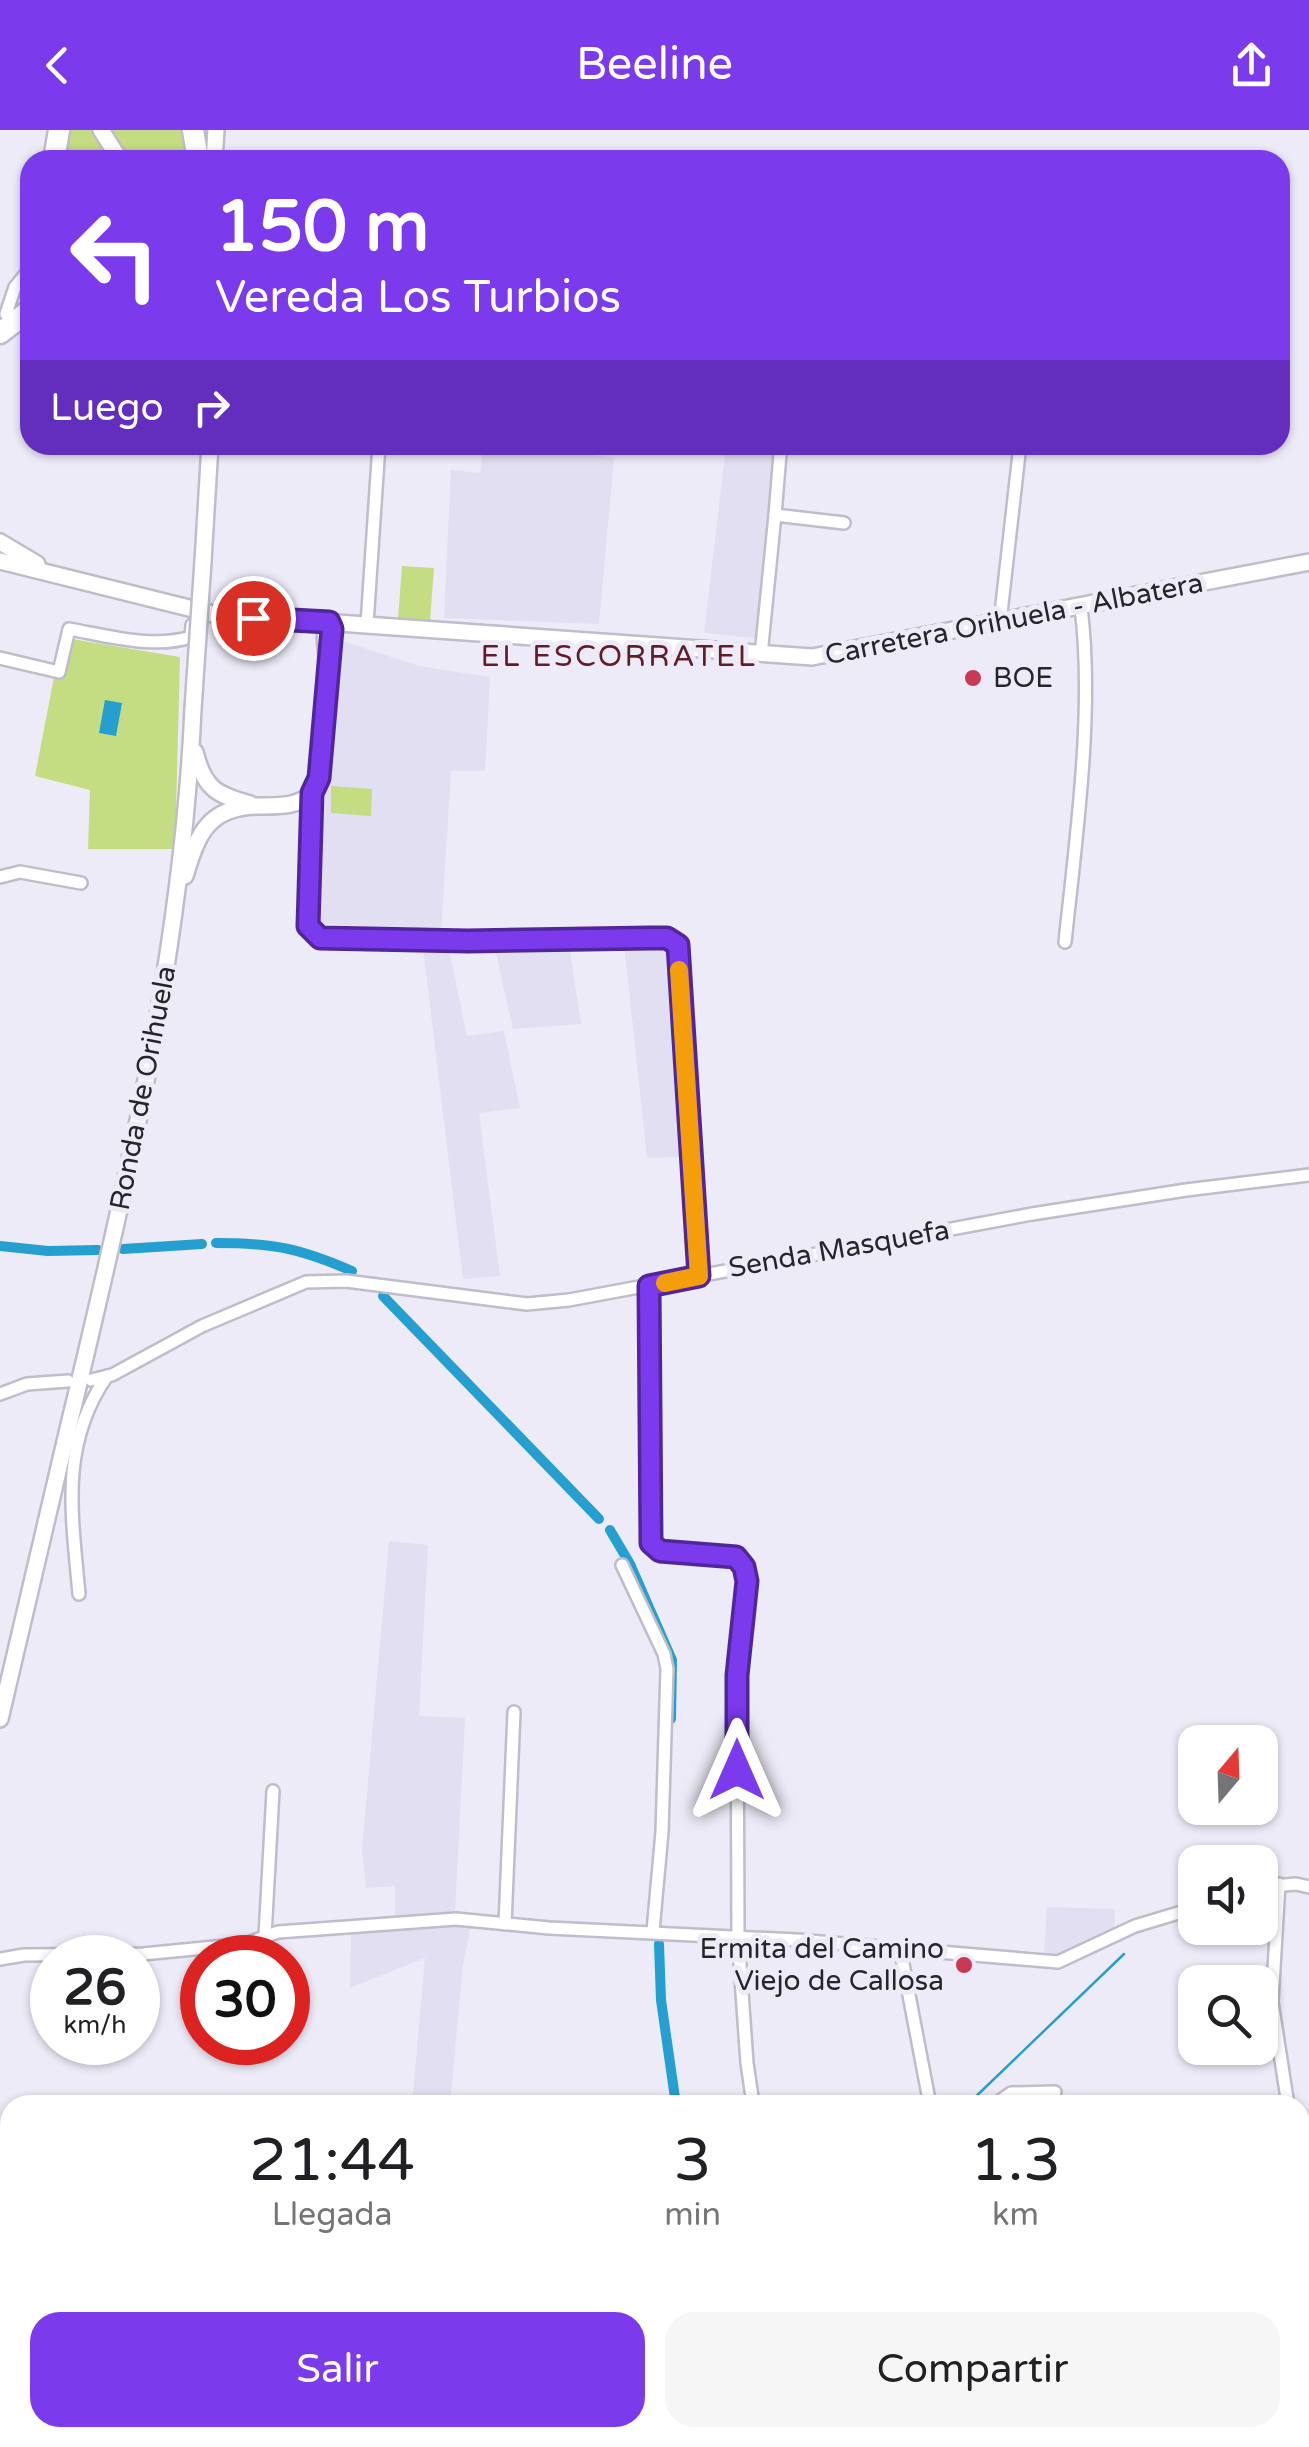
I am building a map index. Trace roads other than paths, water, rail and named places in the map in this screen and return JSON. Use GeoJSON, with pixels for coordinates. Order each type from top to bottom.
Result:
{"type":"FeatureCollection","features":[{"type":"Feature","properties":{"kind":"main road"},"geometry":{"type":"LineString","coordinates":[[200,455],[203,561]]}},
{"type":"Feature","properties":{"kind":"main road","name":"Ronda de Orihuela"},"geometry":{"type":"LineString","coordinates":[[0,1719],[124,1195],[158,1028],[192,740],[212,455]]}},
{"type":"Feature","properties":{"kind":"main road"},"geometry":{"type":"LineString","coordinates":[[0,542],[64,576]]}},
{"type":"Feature","properties":{"kind":"main road"},"geometry":{"type":"LineString","coordinates":[[0,561],[64,576]]}},
{"type":"Feature","properties":{"kind":"main road","name":"Carretera Orihuela - Albatera"},"geometry":{"type":"LineString","coordinates":[[64,576],[194,611],[762,656],[828,656],[1309,562]]}},
{"type":"Feature","properties":{"kind":"main road"},"geometry":{"type":"LineString","coordinates":[[294,620],[320,634],[327,659]]}},
{"type":"Feature","properties":{"kind":"main road"},"geometry":{"type":"LineString","coordinates":[[174,914],[195,843],[215,817],[234,809],[293,804],[312,793],[320,764],[327,659],[333,640],[329,622]]}},
{"type":"Feature","properties":{"kind":"main road"},"geometry":{"type":"LineString","coordinates":[[327,659],[339,635],[359,624]]}},
{"type":"Feature","properties":{"kind":"main road"},"geometry":{"type":"LineString","coordinates":[[192,740],[200,771],[214,791],[258,806]]}},
{"type":"Feature","properties":{"kind":"street"},"geometry":{"type":"LineString","coordinates":[[3,324],[20,280]]}},
{"type":"Feature","properties":{"kind":"street"},"geometry":{"type":"LineString","coordinates":[[0,285],[15,286]]}},
{"type":"Feature","properties":{"kind":"street"},"geometry":{"type":"LineString","coordinates":[[359,624],[378,455]]}},
{"type":"Feature","properties":{"kind":"street"},"geometry":{"type":"LineString","coordinates":[[762,656],[780,455]]}},
{"type":"Feature","properties":{"kind":"street"},"geometry":{"type":"LineString","coordinates":[[1000,622],[1019,455]]}},
{"type":"Feature","properties":{"kind":"street"},"geometry":{"type":"LineString","coordinates":[[774,515],[844,523]]}},
{"type":"Feature","properties":{"kind":"street"},"geometry":{"type":"LineString","coordinates":[[1065,942],[1078,822],[1084,707],[1080,608]]}},
{"type":"Feature","properties":{"kind":"street"},"geometry":{"type":"LineString","coordinates":[[0,658],[59,672],[69,629],[132,640],[176,642],[191,637],[194,611]]}},
{"type":"Feature","properties":{"kind":"street"},"geometry":{"type":"LineString","coordinates":[[312,793],[308,926],[320,938],[468,941],[667,938],[678,945],[699,1276]]}},
{"type":"Feature","properties":{"kind":"street"},"geometry":{"type":"LineString","coordinates":[[293,804],[306,816],[312,831]]}},
{"type":"Feature","properties":{"kind":"street"},"geometry":{"type":"LineString","coordinates":[[0,877],[20,872],[81,883]]}},
{"type":"Feature","properties":{"kind":"street","name":"Senda Masquefa"},"geometry":{"type":"LineString","coordinates":[[91,1380],[107,1376],[202,1326],[306,1282],[346,1281],[527,1304],[569,1300],[1032,1214],[1309,1175]]}},
{"type":"Feature","properties":{"kind":"street"},"geometry":{"type":"LineString","coordinates":[[649,1286],[651,1543],[660,1551],[736,1557],[744,1567],[747,1581],[737,1675],[738,1936],[752,2095]]}},
{"type":"Feature","properties":{"kind":"street"},"geometry":{"type":"LineString","coordinates":[[79,1594],[70,1486],[92,1398],[107,1376]]}},
{"type":"Feature","properties":{"kind":"street"},"geometry":{"type":"LineString","coordinates":[[0,1394],[27,1384],[68,1380]]}},
{"type":"Feature","properties":{"kind":"street"},"geometry":{"type":"LineString","coordinates":[[622,1565],[667,1668],[662,1832],[653,1932]]}},
{"type":"Feature","properties":{"kind":"street"},"geometry":{"type":"LineString","coordinates":[[505,1924],[514,1712]]}},
{"type":"Feature","properties":{"kind":"street"},"geometry":{"type":"LineString","coordinates":[[264,1935],[274,1790]]}},
{"type":"Feature","properties":{"kind":"street"},"geometry":{"type":"LineString","coordinates":[[1286,2095],[1272,2002],[1279,1884],[1309,1887]]}},
{"type":"Feature","properties":{"kind":"street"},"geometry":{"type":"LineString","coordinates":[[268,1935],[445,1918],[738,1936],[1058,1962],[1135,1926],[1178,1913]]}},
{"type":"Feature","properties":{"kind":"street"},"geometry":{"type":"LineString","coordinates":[[900,1948],[928,2095]]}},
{"type":"Feature","properties":{"kind":"street"},"geometry":{"type":"LineString","coordinates":[[0,1959],[180,1950]]}},
{"type":"Feature","properties":{"kind":"street"},"geometry":{"type":"LineString","coordinates":[[1008,2095],[1055,2092]]}},
{"type":"Feature","properties":{"kind":"water"},"geometry":{"type":"Polygon","coordinates":[[[105,700],[122,703],[116,736],[99,733],[105,700]]]}},
{"type":"Feature","properties":{"kind":"waterway"},"geometry":{"type":"LineString","coordinates":[[216,1243],[286,1248],[352,1271]]}},
{"type":"Feature","properties":{"kind":"waterway"},"geometry":{"type":"LineString","coordinates":[[123,1249],[202,1244]]}},
{"type":"Feature","properties":{"kind":"waterway"},"geometry":{"type":"LineString","coordinates":[[0,1246],[48,1251],[98,1250]]}},
{"type":"Feature","properties":{"kind":"waterway"},"geometry":{"type":"LineString","coordinates":[[383,1296],[599,1519]]}},
{"type":"Feature","properties":{"kind":"waterway"},"geometry":{"type":"LineString","coordinates":[[610,1530],[630,1564],[672,1660],[671,1719]]}},
{"type":"Feature","properties":{"kind":"waterway"},"geometry":{"type":"LineString","coordinates":[[659,1944],[661,2000],[675,2095]]}},
{"type":"Feature","properties":{"kind":"waterway"},"geometry":{"type":"LineString","coordinates":[[977,2095],[1124,1954]]}},
{"type":"Feature","properties":{"kind":"place","name":"BOE"},"geometry":{"type":"Point","coordinates":[973,678]}},
{"type":"Feature","properties":{"kind":"place","name":"Ermita del Camino Viejo de Callosa"},"geometry":{"type":"Point","coordinates":[964,1965]}},
{"type":"Feature","properties":{"kind":"district","name":"EL ESCORRATEL"},"geometry":{"type":"Point","coordinates":[619,656]}}]}
